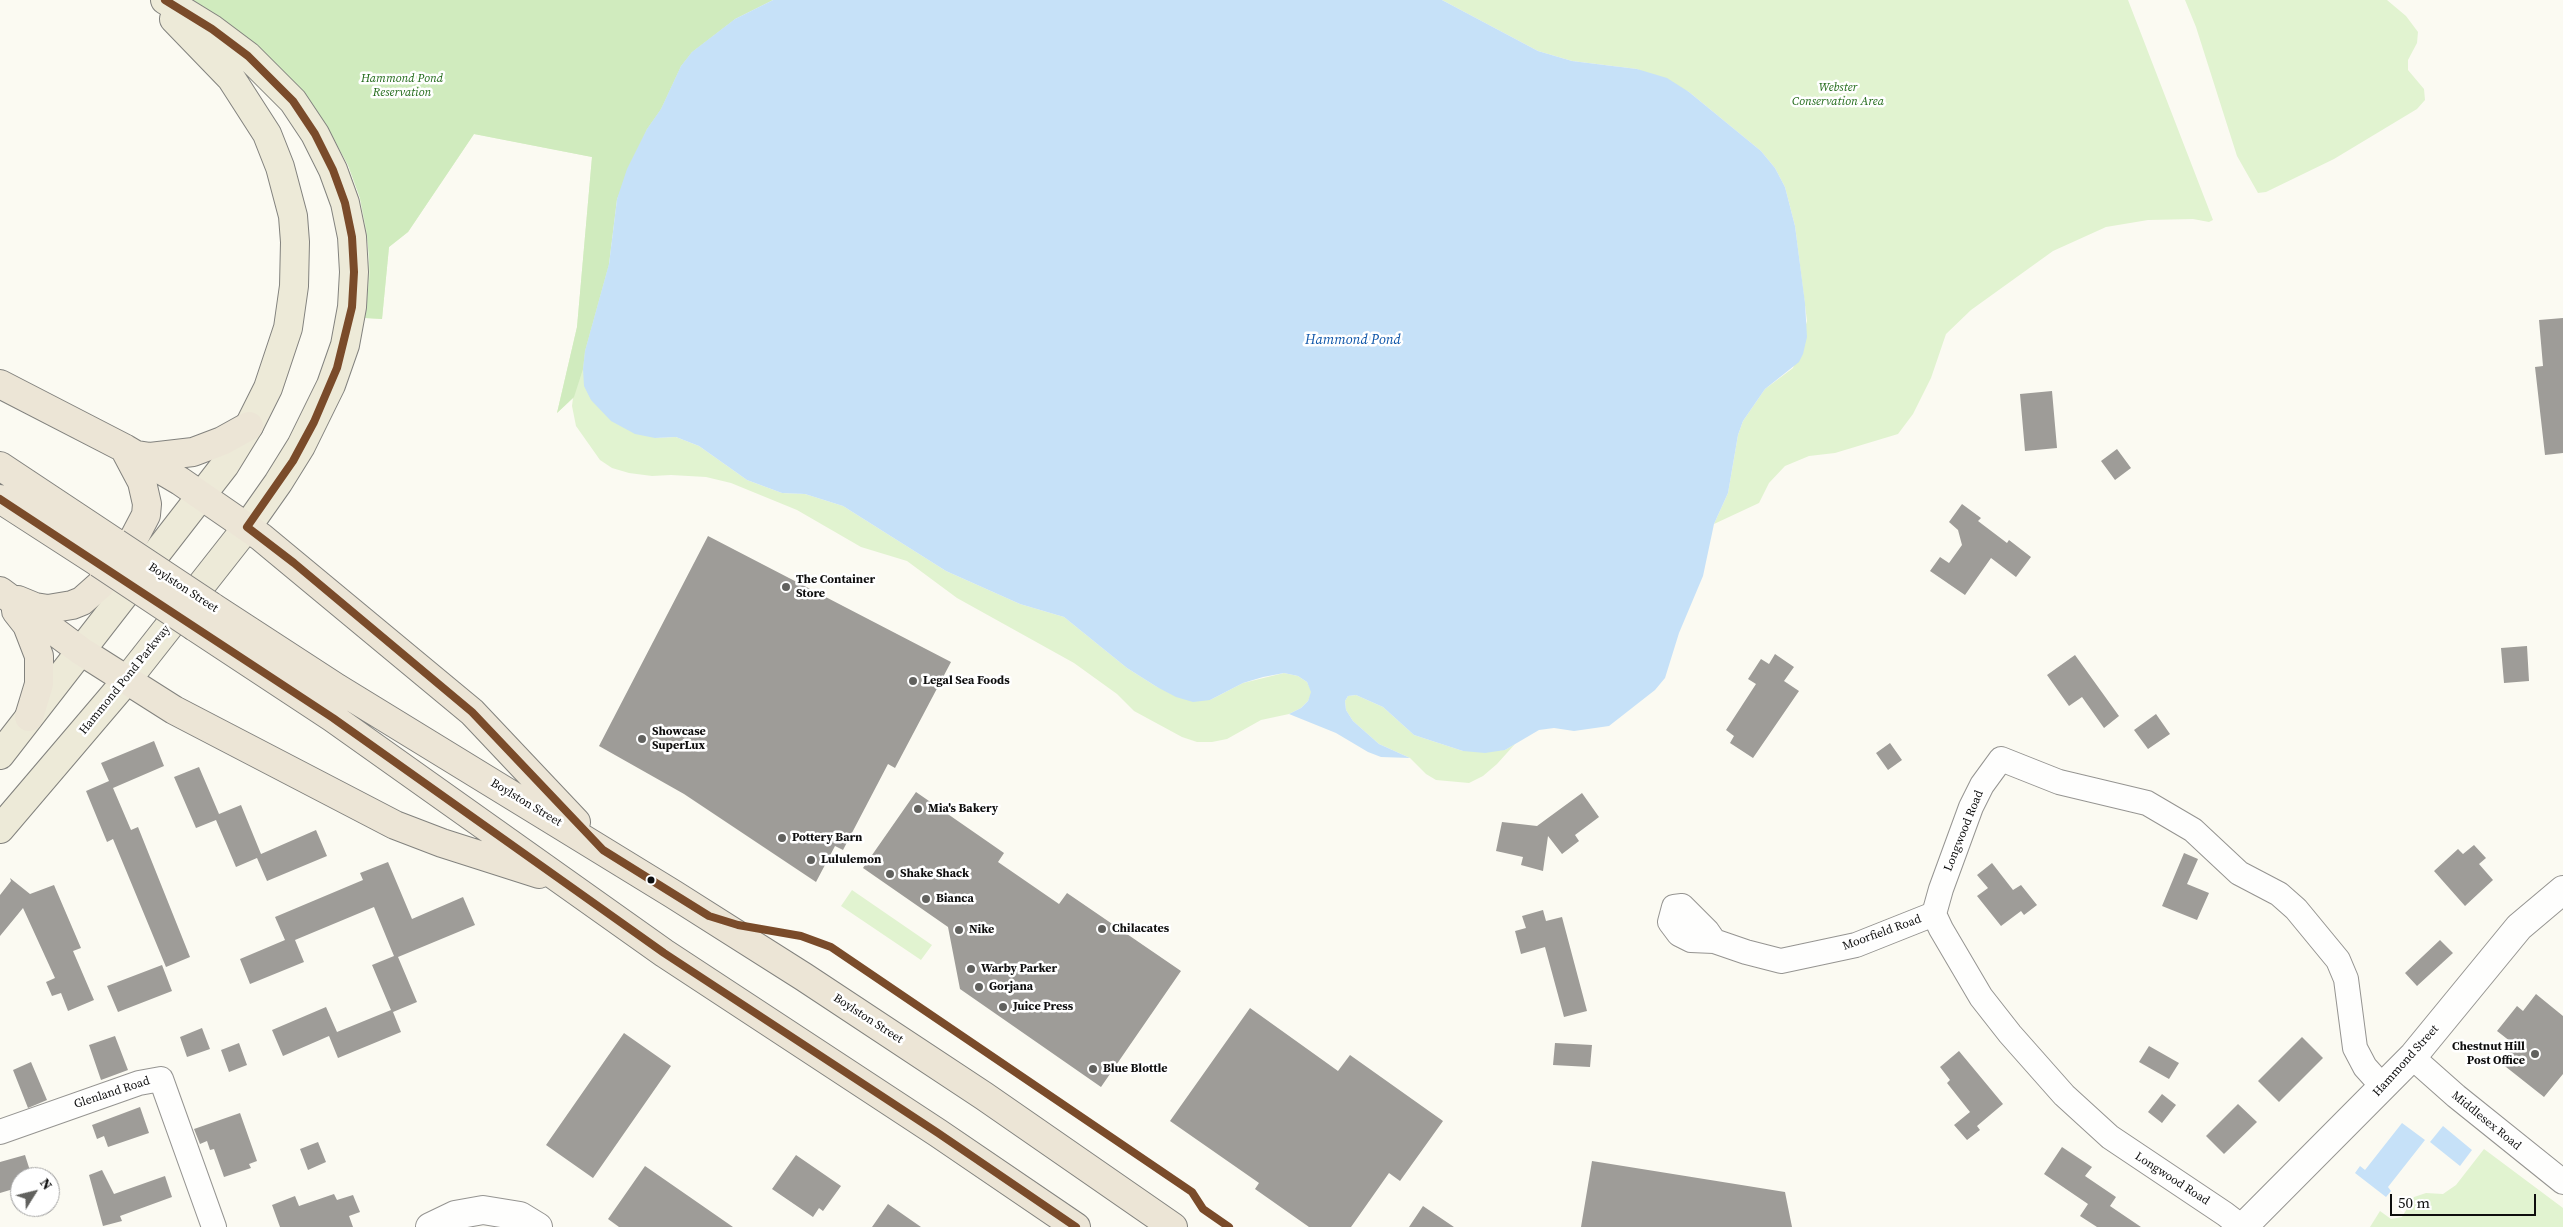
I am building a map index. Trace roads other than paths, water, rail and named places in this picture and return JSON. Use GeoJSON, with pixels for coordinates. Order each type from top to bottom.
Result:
{"type":"FeatureCollection","features":[{"type":"Feature","properties":{"kind":"highway"},"geometry":{"type":"LineString","coordinates":[[0,384],[130,452],[202,495],[294,563],[472,712],[603,850]]}},
{"type":"Feature","properties":{"kind":"highway"},"geometry":{"type":"LineString","coordinates":[[130,452],[156,456],[193,452],[222,441],[249,426]]}},
{"type":"Feature","properties":{"kind":"highway"},"geometry":{"type":"LineString","coordinates":[[1,591],[35,607],[54,608],[72,606],[82,601],[100,585],[134,538],[146,515],[147,504],[142,482],[130,452]]}},
{"type":"Feature","properties":{"kind":"highway","name":"Boylston Street"},"geometry":{"type":"LineString","coordinates":[[0,466],[107,553],[203,616],[344,692],[603,850],[923,1055],[1173,1227]]}},
{"type":"Feature","properties":{"kind":"highway","name":"Boylston Street"},"geometry":{"type":"LineString","coordinates":[[0,499],[107,553]]}},
{"type":"Feature","properties":{"kind":"highway"},"geometry":{"type":"LineString","coordinates":[[1,591],[81,651],[126,681],[174,710],[370,814],[442,843],[562,881]]}},
{"type":"Feature","properties":{"kind":"highway"},"geometry":{"type":"LineString","coordinates":[[1,591],[27,625],[39,656],[39,684],[29,717]]}},
{"type":"Feature","properties":{"kind":"highway","name":"Boylston Street"},"geometry":{"type":"LineString","coordinates":[[203,616],[332,718],[664,953],[938,1133],[1076,1227]]}},
{"type":"Feature","properties":{"kind":"main road"},"geometry":{"type":"LineString","coordinates":[[0,755],[202,495],[249,426],[277,365],[291,314],[296,250],[288,193],[267,134],[251,106],[231,78],[208,52],[155,0]]}},
{"type":"Feature","properties":{"kind":"main road","name":"Hammond Pond Parkway"},"geometry":{"type":"LineString","coordinates":[[0,829],[126,681],[247,527],[293,460],[314,422],[337,368],[352,307],[354,272],[352,237],[345,203],[333,170],[315,134],[292,101],[248,56],[212,29],[166,0]]}},
{"type":"Feature","properties":{"kind":"street","name":"Longwood Road"},"geometry":{"type":"LineString","coordinates":[[2242,1227],[2110,1138],[2064,1095],[1980,997],[1949,944],[1934,914],[1971,807],[1982,785],[2001,758],[2059,782],[2147,803],[2193,830],[2239,872],[2279,894],[2326,943],[2338,960],[2346,979],[2355,1048],[2365,1067],[2383,1087]]}},
{"type":"Feature","properties":{"kind":"street","name":"Hammond Street"},"geometry":{"type":"LineString","coordinates":[[2242,1227],[2412,1057],[2503,944],[2558,894]]}},
{"type":"Feature","properties":{"kind":"street","name":"Moorfield Road"},"geometry":{"type":"LineString","coordinates":[[1714,941],[1781,961],[1856,945],[1934,914]]}},
{"type":"Feature","properties":{"kind":"street","name":"Middlesex Road"},"geometry":{"type":"LineString","coordinates":[[2412,1057],[2456,1096],[2563,1182]]}},
{"type":"Feature","properties":{"kind":"street","name":"Glenland Road"},"geometry":{"type":"LineString","coordinates":[[0,1132],[139,1083],[161,1079],[214,1227]]}},
{"type":"Feature","properties":{"kind":"street"},"geometry":{"type":"LineString","coordinates":[[430,1227],[455,1215],[483,1210],[520,1216],[538,1227]]}},
{"type":"Feature","properties":{"kind":"water","name":"Hammond Pond"},"geometry":{"type":"Polygon","coordinates":[[[773,0],[1442,0],[1538,51],[1572,61],[1637,69],[1667,78],[1689,92],[1761,151],[1775,168],[1785,187],[1795,226],[1805,303],[1807,337],[1799,362],[1765,389],[1743,421],[1738,435],[1728,493],[1714,524],[1703,576],[1679,633],[1665,678],[1655,690],[1609,726],[1574,731],[1554,728],[1539,730],[1505,750],[1485,753],[1463,751],[1414,735],[1383,707],[1356,695],[1348,696],[1345,701],[1346,710],[1353,721],[1379,744],[1410,758],[1381,757],[1368,752],[1336,733],[1289,714],[1301,708],[1308,701],[1311,692],[1307,682],[1298,676],[1284,673],[1263,677],[1243,683],[1210,700],[1193,702],[1176,697],[1127,668],[1064,617],[1020,604],[946,571],[843,506],[805,494],[782,493],[747,480],[699,446],[676,437],[655,438],[635,434],[611,421],[591,400],[584,386],[583,369],[585,351],[609,264],[617,199],[627,169],[647,129],[661,109],[681,66],[692,52],[735,19],[773,0]]]}},
{"type":"Feature","properties":{"kind":"water"},"geometry":{"type":"Polygon","coordinates":[[[2402,1123],[2425,1140],[2388,1187],[2391,1191],[2386,1197],[2355,1173],[2360,1166],[2365,1170],[2402,1123]]]}},
{"type":"Feature","properties":{"kind":"water"},"geometry":{"type":"Polygon","coordinates":[[[2443,1126],[2472,1150],[2460,1166],[2430,1142],[2443,1126]]]}},
{"type":"Feature","properties":{"kind":"place","name":"The Container Store"},"geometry":{"type":"Point","coordinates":[786,587]}},
{"type":"Feature","properties":{"kind":"place","name":"Legal Sea Foods"},"geometry":{"type":"Point","coordinates":[913,681]}},
{"type":"Feature","properties":{"kind":"place","name":"Showcase SuperLux"},"geometry":{"type":"Point","coordinates":[642,739]}},
{"type":"Feature","properties":{"kind":"place","name":"Mia's Bakery"},"geometry":{"type":"Point","coordinates":[918,809]}},
{"type":"Feature","properties":{"kind":"place","name":"Pottery Barn"},"geometry":{"type":"Point","coordinates":[782,838]}},
{"type":"Feature","properties":{"kind":"place","name":"Lululemon"},"geometry":{"type":"Point","coordinates":[811,860]}},
{"type":"Feature","properties":{"kind":"place","name":"Shake Shack"},"geometry":{"type":"Point","coordinates":[890,874]}},
{"type":"Feature","properties":{"kind":"place","name":"Bianca"},"geometry":{"type":"Point","coordinates":[926,899]}},
{"type":"Feature","properties":{"kind":"place","name":"Chilacates"},"geometry":{"type":"Point","coordinates":[1102,929]}},
{"type":"Feature","properties":{"kind":"place","name":"Nike"},"geometry":{"type":"Point","coordinates":[959,930]}},
{"type":"Feature","properties":{"kind":"place","name":"Warby Parker"},"geometry":{"type":"Point","coordinates":[971,969]}},
{"type":"Feature","properties":{"kind":"place","name":"Gorjana"},"geometry":{"type":"Point","coordinates":[979,987]}},
{"type":"Feature","properties":{"kind":"place","name":"Juice Press"},"geometry":{"type":"Point","coordinates":[1003,1007]}},
{"type":"Feature","properties":{"kind":"place","name":"Chestnut Hill Post Office"},"geometry":{"type":"Point","coordinates":[2535,1054]}},
{"type":"Feature","properties":{"kind":"place","name":"Blue Blottle"},"geometry":{"type":"Point","coordinates":[1093,1069]}},
{"type":"Feature","properties":{"kind":"park label","name":"Hammond Pond Reservation"},"geometry":{"type":"Point","coordinates":[402,86]}},
{"type":"Feature","properties":{"kind":"park label","name":"Webster Conservation Area"},"geometry":{"type":"Point","coordinates":[1838,95]}}]}
